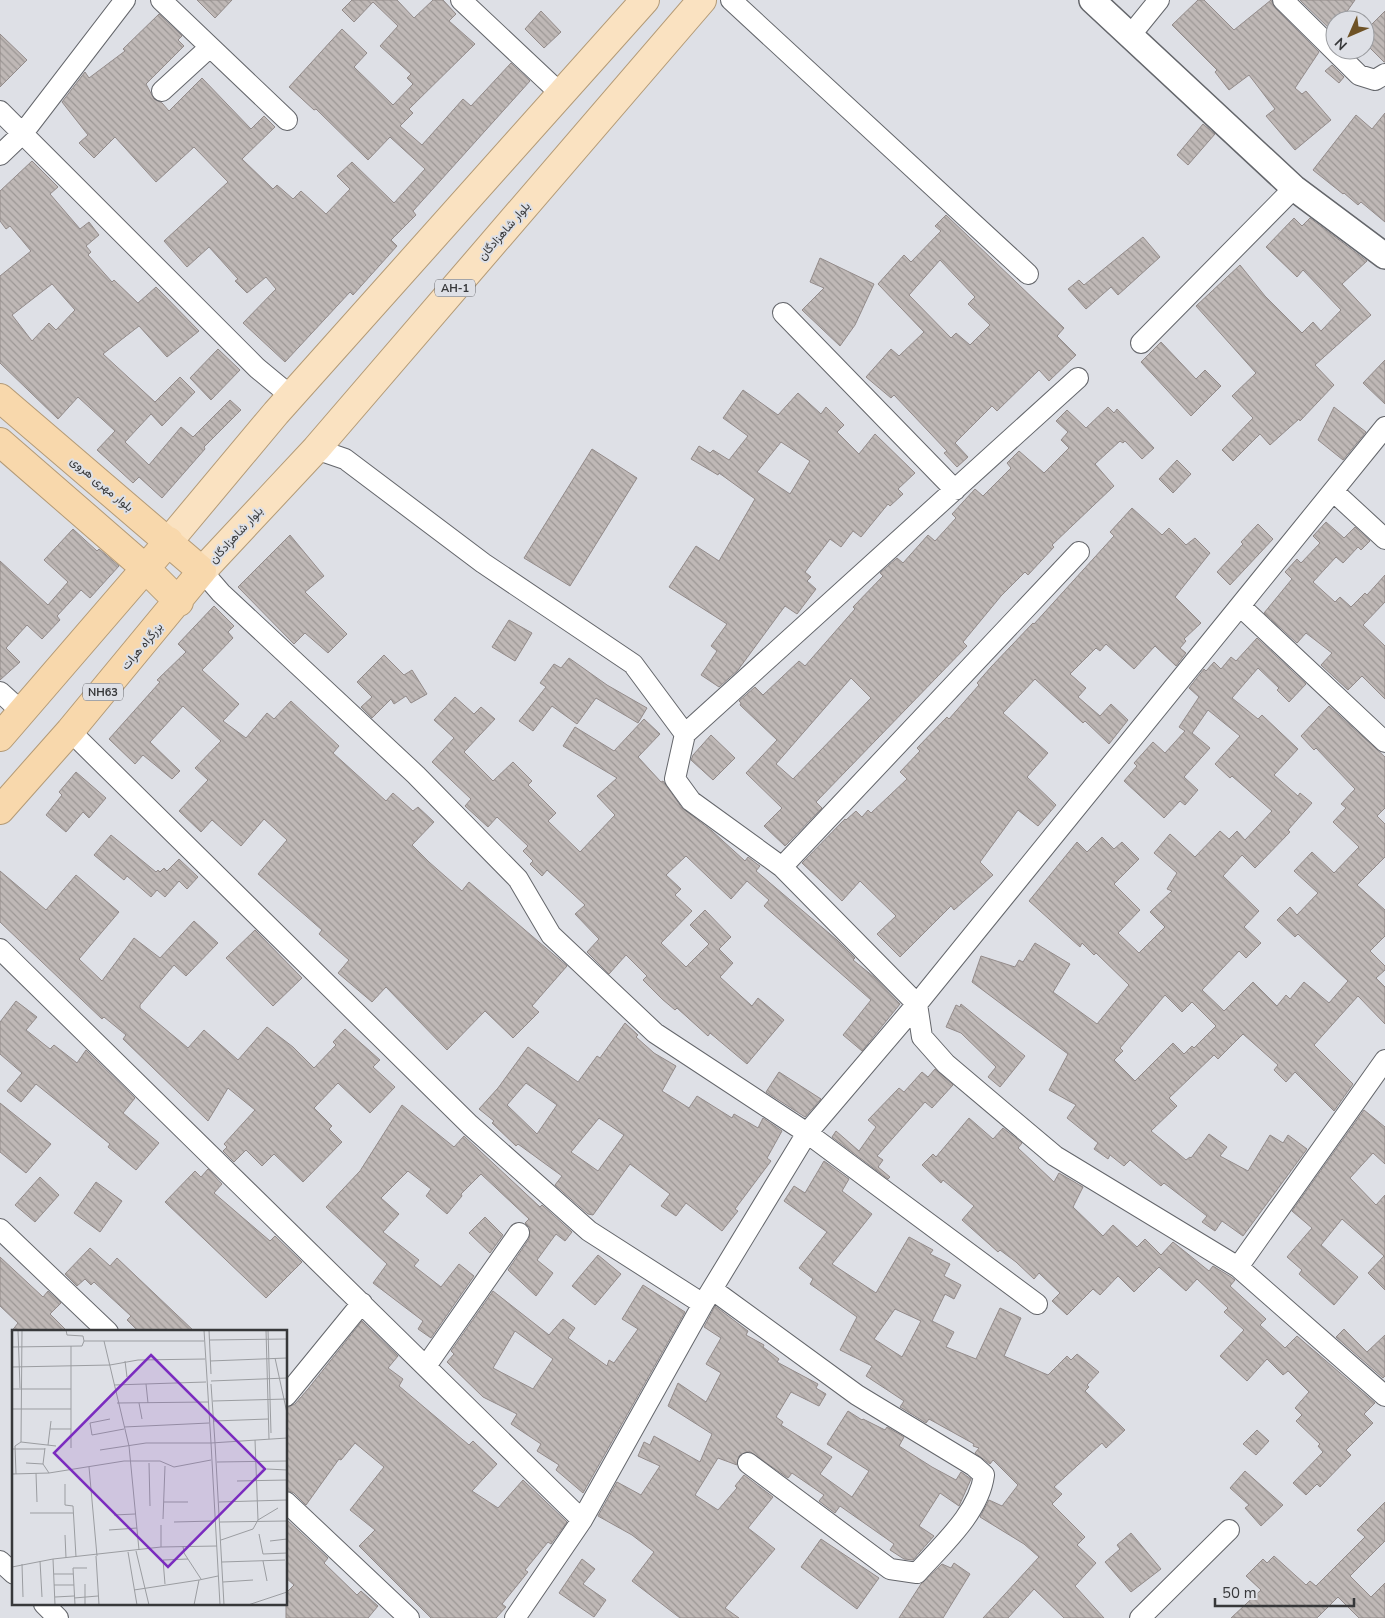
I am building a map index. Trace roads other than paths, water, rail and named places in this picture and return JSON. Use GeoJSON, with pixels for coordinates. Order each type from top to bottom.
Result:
{"type":"FeatureCollection","features":[{"type":"Feature","properties":{"kind":"highway","name":"بلوار مهری هروی"},"geometry":{"type":"LineString","coordinates":[[0,398],[202,571]]}},
{"type":"Feature","properties":{"kind":"highway"},"geometry":{"type":"LineString","coordinates":[[0,442],[146,569],[179,602]]}},
{"type":"Feature","properties":{"kind":"highway"},"geometry":{"type":"LineString","coordinates":[[0,737],[169,541]]}},
{"type":"Feature","properties":{"kind":"highway","name":"بزرگراه هرات"},"geometry":{"type":"LineString","coordinates":[[0,810],[70,731],[179,602],[202,571]]}},
{"type":"Feature","properties":{"kind":"main road"},"geometry":{"type":"LineString","coordinates":[[169,541],[292,397],[645,0]]}},
{"type":"Feature","properties":{"kind":"main road","name":"بلوار شاهزادگان"},"geometry":{"type":"LineString","coordinates":[[202,571],[316,449],[702,0]]}},
{"type":"Feature","properties":{"kind":"street"},"geometry":{"type":"LineString","coordinates":[[0,155],[23,133],[125,0]]}},
{"type":"Feature","properties":{"kind":"street"},"geometry":{"type":"LineString","coordinates":[[161,0],[287,120]]}},
{"type":"Feature","properties":{"kind":"street"},"geometry":{"type":"LineString","coordinates":[[461,0],[561,94]]}},
{"type":"Feature","properties":{"kind":"street"},"geometry":{"type":"LineString","coordinates":[[731,0],[1028,274]]}},
{"type":"Feature","properties":{"kind":"street"},"geometry":{"type":"LineString","coordinates":[[1092,0],[1129,37],[1294,188],[1385,256]]}},
{"type":"Feature","properties":{"kind":"street"},"geometry":{"type":"LineString","coordinates":[[1129,37],[1158,0]]}},
{"type":"Feature","properties":{"kind":"street"},"geometry":{"type":"LineString","coordinates":[[1283,0],[1359,75],[1375,80],[1385,74]]}},
{"type":"Feature","properties":{"kind":"street"},"geometry":{"type":"LineString","coordinates":[[162,91],[210,47]]}},
{"type":"Feature","properties":{"kind":"street"},"geometry":{"type":"LineString","coordinates":[[0,111],[257,368],[292,397]]}},
{"type":"Feature","properties":{"kind":"street"},"geometry":{"type":"LineString","coordinates":[[1141,343],[1294,188]]}},
{"type":"Feature","properties":{"kind":"street"},"geometry":{"type":"LineString","coordinates":[[783,313],[955,490]]}},
{"type":"Feature","properties":{"kind":"street"},"geometry":{"type":"LineString","coordinates":[[1078,378],[685,734],[675,779],[690,801],[782,867],[917,1004],[922,1037],[946,1064],[1055,1156],[1238,1267],[1385,1396]]}},
{"type":"Feature","properties":{"kind":"street"},"geometry":{"type":"LineString","coordinates":[[515,1618],[582,1520],[708,1297],[807,1133],[917,1004],[1385,427]]}},
{"type":"Feature","properties":{"kind":"street"},"geometry":{"type":"LineString","coordinates":[[316,449],[345,459],[483,563],[633,664],[685,734]]}},
{"type":"Feature","properties":{"kind":"street"},"geometry":{"type":"LineString","coordinates":[[1333,492],[1385,539]]}},
{"type":"Feature","properties":{"kind":"street"},"geometry":{"type":"LineString","coordinates":[[782,867],[1079,552]]}},
{"type":"Feature","properties":{"kind":"street"},"geometry":{"type":"LineString","coordinates":[[202,571],[220,593],[416,775],[518,879],[550,935],[655,1033],[807,1133],[1037,1304]]}},
{"type":"Feature","properties":{"kind":"street"},"geometry":{"type":"LineString","coordinates":[[1240,606],[1385,742]]}},
{"type":"Feature","properties":{"kind":"street"},"geometry":{"type":"LineString","coordinates":[[0,692],[22,712]]}},
{"type":"Feature","properties":{"kind":"street"},"geometry":{"type":"LineString","coordinates":[[70,731],[470,1125],[589,1231],[708,1297],[857,1395],[974,1466],[984,1475],[982,1489],[960,1524],[917,1573],[890,1569],[748,1462]]}},
{"type":"Feature","properties":{"kind":"street"},"geometry":{"type":"LineString","coordinates":[[0,948],[582,1520]]}},
{"type":"Feature","properties":{"kind":"street"},"geometry":{"type":"LineString","coordinates":[[1238,1267],[1385,1060]]}},
{"type":"Feature","properties":{"kind":"street"},"geometry":{"type":"LineString","coordinates":[[0,1229],[106,1330]]}},
{"type":"Feature","properties":{"kind":"street"},"geometry":{"type":"LineString","coordinates":[[426,1366],[519,1233]]}},
{"type":"Feature","properties":{"kind":"street"},"geometry":{"type":"LineString","coordinates":[[288,1394],[362,1304]]}},
{"type":"Feature","properties":{"kind":"street"},"geometry":{"type":"LineString","coordinates":[[288,1504],[409,1618]]}},
{"type":"Feature","properties":{"kind":"street"},"geometry":{"type":"LineString","coordinates":[[1140,1618],[1229,1530]]}},
{"type":"Feature","properties":{"kind":"street"},"geometry":{"type":"LineString","coordinates":[[0,1561],[12,1572]]}},
{"type":"Feature","properties":{"kind":"street"},"geometry":{"type":"LineString","coordinates":[[46,1606],[58,1618]]}}]}
